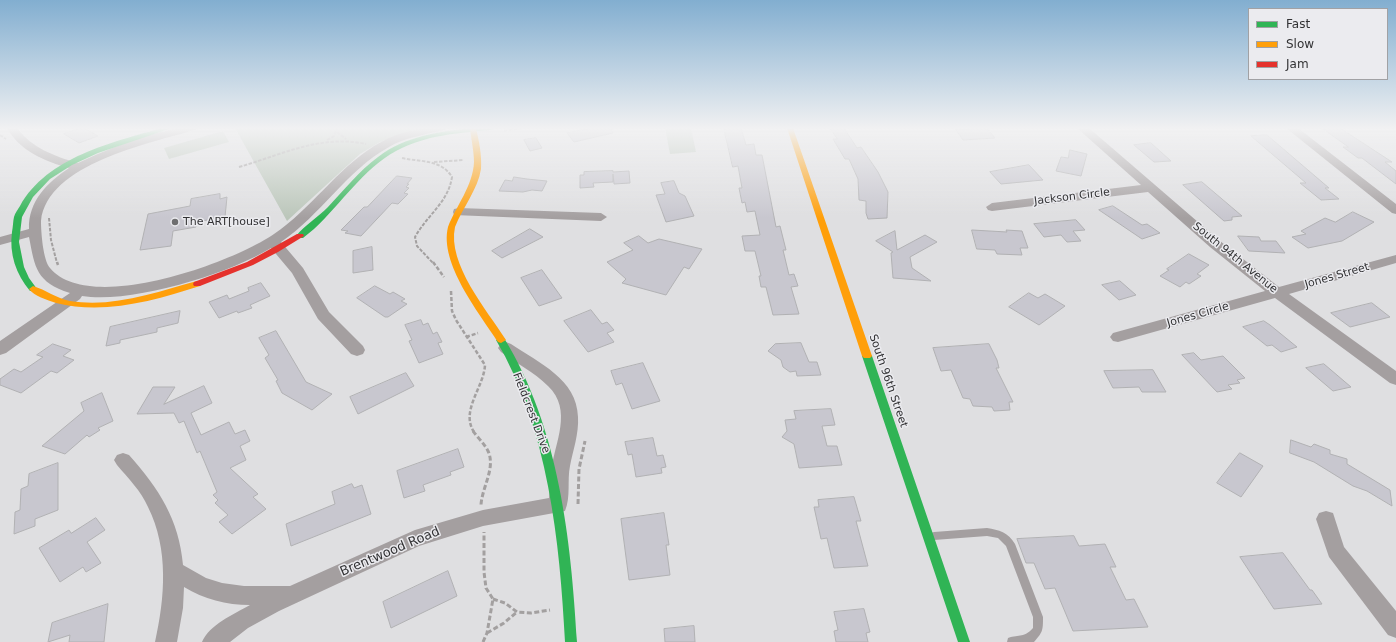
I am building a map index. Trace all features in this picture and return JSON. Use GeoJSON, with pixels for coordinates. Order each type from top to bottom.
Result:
{"type":"FeatureCollection","features":[{"type":"Feature","properties":{"kind":"street"},"geometry":{"type":"LineString","coordinates":[[50,158],[75,165]]}},
{"type":"Feature","properties":{"kind":"street"},"geometry":{"type":"LineString","coordinates":[[89,158],[48,178],[31,193],[21,207],[15,232],[19,273],[27,284],[37,293],[65,303],[96,305],[116,303],[194,286],[238,270],[276,245],[296,223],[366,158]]}},
{"type":"Feature","properties":{"kind":"street"},"geometry":{"type":"LineString","coordinates":[[95,158],[75,165],[48,192],[39,204],[35,227],[41,265],[57,282],[82,290],[105,292],[194,275],[301,235],[383,158]]}},
{"type":"Feature","properties":{"kind":"street","name":"Fieldcrest Drive"},"geometry":{"type":"LineString","coordinates":[[477,158],[476,174],[450,232],[449,242],[451,252],[462,276],[504,346],[538,425],[552,471],[558,505],[571,642]]}},
{"type":"Feature","properties":{"kind":"street","name":"South 96th Street"},"geometry":{"type":"LineString","coordinates":[[800,158],[964,642]]}},
{"type":"Feature","properties":{"kind":"street","name":"South 94th Avenue"},"geometry":{"type":"LineString","coordinates":[[1116,158],[1215,244],[1278,293],[1396,379]]}},
{"type":"Feature","properties":{"kind":"street"},"geometry":{"type":"LineString","coordinates":[[1329,158],[1396,210]]}},
{"type":"Feature","properties":{"kind":"street","name":"Jackson Circle"},"geometry":{"type":"LineString","coordinates":[[992,207],[1151,188]]}},
{"type":"Feature","properties":{"kind":"street"},"geometry":{"type":"LineString","coordinates":[[459,212],[601,217]]}},
{"type":"Feature","properties":{"kind":"street"},"geometry":{"type":"LineString","coordinates":[[0,232],[15,232],[35,227]]}},
{"type":"Feature","properties":{"kind":"street"},"geometry":{"type":"LineString","coordinates":[[0,241],[15,232]]}},
{"type":"Feature","properties":{"kind":"street"},"geometry":{"type":"LineString","coordinates":[[276,245],[298,271],[323,315],[357,350]]}},
{"type":"Feature","properties":{"kind":"street","name":"Jones Street"},"geometry":{"type":"LineString","coordinates":[[1278,293],[1396,259]]}},
{"type":"Feature","properties":{"kind":"street"},"geometry":{"type":"LineString","coordinates":[[0,349],[82,290]]}},
{"type":"Feature","properties":{"kind":"street","name":"Jones Circle"},"geometry":{"type":"LineString","coordinates":[[1118,337],[1278,293]]}},
{"type":"Feature","properties":{"kind":"street","name":"Fieldcrest Drive"},"geometry":{"type":"LineString","coordinates":[[504,346],[547,376],[560,388],[566,398],[570,411],[560,471],[558,505]]}},
{"type":"Feature","properties":{"kind":"street"},"geometry":{"type":"LineString","coordinates":[[123,460],[158,506],[167,534],[175,571],[174,606],[166,642]]}},
{"type":"Feature","properties":{"kind":"street","name":"Brentwood Road"},"geometry":{"type":"LineString","coordinates":[[213,642],[241,621],[296,593],[415,539],[483,518],[558,505]]}},
{"type":"Feature","properties":{"kind":"street"},"geometry":{"type":"LineString","coordinates":[[1326,519],[1336,551],[1396,628]]}},
{"type":"Feature","properties":{"kind":"street","name":"Brentwood Road"},"geometry":{"type":"LineString","coordinates":[[175,571],[202,587],[225,593],[257,596],[296,593]]}},
{"type":"Feature","properties":{"kind":"lane"},"geometry":{"type":"LineString","coordinates":[[929,537],[988,532],[1000,534],[1010,544],[1038,617],[1038,630],[1030,639],[1012,642]]}},
{"type":"Feature","properties":{"kind":"path"},"geometry":{"type":"LineString","coordinates":[[239,167],[270,158]]}},
{"type":"Feature","properties":{"kind":"path"},"geometry":{"type":"LineString","coordinates":[[432,162],[452,161]]}},
{"type":"Feature","properties":{"kind":"path"},"geometry":{"type":"LineString","coordinates":[[49,216],[55,259],[62,270]]}},
{"type":"Feature","properties":{"kind":"path"},"geometry":{"type":"LineString","coordinates":[[466,337],[485,365],[483,382],[472,406],[469,417],[470,426],[488,449],[490,457],[490,470],[481,501],[486,549],[484,572],[486,588],[493,599],[505,603],[517,612],[504,623],[487,633]]}},
{"type":"Feature","properties":{"kind":"path"},"geometry":{"type":"LineString","coordinates":[[578,510],[579,469],[585,441]]}},
{"type":"Feature","properties":{"kind":"path"},"geometry":{"type":"LineString","coordinates":[[483,642],[487,633],[493,599]]}},
{"type":"Feature","properties":{"kind":"shaded area"},"geometry":{"type":"Polygon","coordinates":[[[252,158],[356,158],[287,221],[252,158]]]}},
{"type":"Feature","properties":{"kind":"building"},"geometry":{"type":"Polygon","coordinates":[[[731,158],[763,158],[776,227],[780,226],[786,250],[783,250],[789,275],[794,274],[798,286],[791,287],[799,314],[773,315],[766,287],[761,287],[759,276],[761,276],[755,251],[745,251],[742,236],[760,235],[755,211],[747,212],[745,202],[742,203],[739,188],[742,188],[738,166],[733,167],[731,158]]]}},
{"type":"Feature","properties":{"kind":"building"},"geometry":{"type":"Polygon","coordinates":[[[844,158],[868,158],[878,172],[888,192],[887,218],[868,219],[866,213],[866,201],[859,200],[858,179],[849,159],[844,158]]]}},
{"type":"Feature","properties":{"kind":"building"},"geometry":{"type":"Polygon","coordinates":[[[1061,158],[1086,158],[1081,176],[1056,171],[1061,158]]]}},
{"type":"Feature","properties":{"kind":"building"},"geometry":{"type":"Polygon","coordinates":[[[1149,158],[1168,158],[1171,161],[1154,162],[1149,158]]]}},
{"type":"Feature","properties":{"kind":"building"},"geometry":{"type":"Polygon","coordinates":[[[1277,158],[1294,158],[1329,188],[1325,188],[1339,199],[1321,200],[1300,183],[1306,183],[1277,158]]]}},
{"type":"Feature","properties":{"kind":"building"},"geometry":{"type":"Polygon","coordinates":[[[1358,158],[1386,158],[1392,162],[1385,162],[1396,171],[1396,184],[1362,158],[1358,158]]]}},
{"type":"Feature","properties":{"kind":"building"},"geometry":{"type":"Polygon","coordinates":[[[1029,165],[1043,180],[1001,184],[990,172],[1029,165]]]}},
{"type":"Feature","properties":{"kind":"building"},"geometry":{"type":"Polygon","coordinates":[[[629,171],[630,183],[614,184],[613,174],[613,182],[593,183],[594,187],[580,188],[580,175],[584,175],[584,172],[629,171]]]}},
{"type":"Feature","properties":{"kind":"building"},"geometry":{"type":"Polygon","coordinates":[[[397,176],[412,178],[406,187],[409,188],[404,193],[408,194],[398,204],[392,203],[361,236],[345,233],[348,231],[341,230],[364,207],[367,207],[397,176]]]}},
{"type":"Feature","properties":{"kind":"building"},"geometry":{"type":"Polygon","coordinates":[[[514,177],[547,181],[542,191],[499,191],[505,180],[512,181],[514,177]]]}},
{"type":"Feature","properties":{"kind":"building"},"geometry":{"type":"Polygon","coordinates":[[[674,181],[679,193],[685,196],[694,216],[666,222],[656,195],[665,194],[661,183],[674,181]]]}},
{"type":"Feature","properties":{"kind":"building"},"geometry":{"type":"Polygon","coordinates":[[[1202,182],[1242,216],[1232,217],[1232,220],[1224,221],[1183,185],[1202,182]]]}},
{"type":"Feature","properties":{"kind":"building","name":"The ART[house]"},"geometry":{"type":"Polygon","coordinates":[[[220,194],[220,199],[227,197],[225,217],[196,222],[196,227],[173,231],[171,246],[140,250],[148,214],[190,206],[191,199],[220,194]]]}},
{"type":"Feature","properties":{"kind":"building"},"geometry":{"type":"Polygon","coordinates":[[[1113,206],[1142,225],[1147,224],[1160,233],[1142,239],[1099,210],[1113,206]]]}},
{"type":"Feature","properties":{"kind":"building"},"geometry":{"type":"Polygon","coordinates":[[[1353,212],[1374,222],[1342,241],[1308,248],[1292,237],[1306,234],[1301,231],[1325,218],[1335,222],[1353,212]]]}},
{"type":"Feature","properties":{"kind":"building"},"geometry":{"type":"Polygon","coordinates":[[[1076,220],[1085,230],[1073,231],[1081,241],[1067,242],[1061,235],[1044,237],[1034,224],[1076,220]]]}},
{"type":"Feature","properties":{"kind":"building"},"geometry":{"type":"Polygon","coordinates":[[[530,229],[543,237],[502,258],[492,251],[530,229]]]}},
{"type":"Feature","properties":{"kind":"building"},"geometry":{"type":"Polygon","coordinates":[[[972,230],[1007,232],[1006,230],[1022,231],[1028,248],[1020,248],[1022,255],[997,254],[995,250],[977,249],[972,230]]]}},
{"type":"Feature","properties":{"kind":"building"},"geometry":{"type":"Polygon","coordinates":[[[895,231],[897,250],[925,235],[937,242],[910,257],[912,268],[931,281],[893,278],[891,253],[893,252],[876,241],[895,231]]]}},
{"type":"Feature","properties":{"kind":"building"},"geometry":{"type":"Polygon","coordinates":[[[639,236],[648,243],[659,239],[702,249],[689,269],[684,267],[666,295],[622,283],[626,279],[607,262],[633,250],[624,243],[639,236]]]}},
{"type":"Feature","properties":{"kind":"building"},"geometry":{"type":"Polygon","coordinates":[[[1238,236],[1259,237],[1261,241],[1276,241],[1285,253],[1249,251],[1238,236]]]}},
{"type":"Feature","properties":{"kind":"building"},"geometry":{"type":"Polygon","coordinates":[[[372,247],[373,270],[353,273],[353,251],[372,247]]]}},
{"type":"Feature","properties":{"kind":"building"},"geometry":{"type":"Polygon","coordinates":[[[1189,254],[1209,265],[1197,274],[1201,276],[1189,284],[1186,282],[1180,287],[1160,276],[1169,270],[1167,269],[1189,254]]]}},
{"type":"Feature","properties":{"kind":"building"},"geometry":{"type":"Polygon","coordinates":[[[542,270],[562,298],[539,306],[521,278],[542,270]]]}},
{"type":"Feature","properties":{"kind":"building"},"geometry":{"type":"Polygon","coordinates":[[[1120,281],[1136,295],[1119,300],[1102,285],[1120,281]]]}},
{"type":"Feature","properties":{"kind":"building"},"geometry":{"type":"Polygon","coordinates":[[[261,283],[270,296],[250,305],[252,308],[238,313],[237,311],[219,318],[209,302],[227,295],[229,299],[249,291],[248,288],[261,283]]]}},
{"type":"Feature","properties":{"kind":"building"},"geometry":{"type":"Polygon","coordinates":[[[375,286],[390,294],[393,292],[405,299],[401,301],[407,304],[388,317],[385,317],[357,298],[375,286]]]}},
{"type":"Feature","properties":{"kind":"building"},"geometry":{"type":"Polygon","coordinates":[[[1029,293],[1038,298],[1045,294],[1065,306],[1039,325],[1009,307],[1029,293]]]}},
{"type":"Feature","properties":{"kind":"building"},"geometry":{"type":"Polygon","coordinates":[[[1372,303],[1390,317],[1350,327],[1331,313],[1372,303]]]}},
{"type":"Feature","properties":{"kind":"building"},"geometry":{"type":"Polygon","coordinates":[[[591,310],[602,324],[607,322],[614,330],[607,333],[614,342],[588,352],[564,321],[591,310]]]}},
{"type":"Feature","properties":{"kind":"building"},"geometry":{"type":"Polygon","coordinates":[[[180,311],[178,323],[157,328],[157,332],[120,340],[120,343],[106,346],[110,327],[180,311]]]}},
{"type":"Feature","properties":{"kind":"building"},"geometry":{"type":"Polygon","coordinates":[[[421,320],[423,325],[428,323],[433,334],[437,332],[442,342],[438,343],[443,354],[419,363],[409,341],[412,340],[405,325],[421,320]]]}},
{"type":"Feature","properties":{"kind":"building"},"geometry":{"type":"Polygon","coordinates":[[[1264,321],[1297,347],[1281,352],[1272,345],[1267,346],[1243,327],[1264,321]]]}},
{"type":"Feature","properties":{"kind":"building"},"geometry":{"type":"Polygon","coordinates":[[[276,331],[306,382],[332,394],[312,410],[282,393],[276,381],[278,380],[265,358],[269,355],[259,338],[276,331]]]}},
{"type":"Feature","properties":{"kind":"building"},"geometry":{"type":"Polygon","coordinates":[[[801,343],[809,362],[817,362],[821,375],[797,376],[796,371],[790,372],[783,367],[781,360],[768,351],[775,344],[801,343]]]}},
{"type":"Feature","properties":{"kind":"building"},"geometry":{"type":"Polygon","coordinates":[[[53,344],[71,350],[63,356],[74,360],[57,373],[51,371],[21,393],[0,385],[0,379],[14,369],[21,372],[43,357],[37,355],[53,344]]]}},
{"type":"Feature","properties":{"kind":"building"},"geometry":{"type":"Polygon","coordinates":[[[989,344],[997,360],[999,368],[996,368],[1013,402],[1009,402],[1010,410],[994,411],[992,407],[973,406],[970,399],[963,398],[951,370],[941,371],[933,348],[989,344]]]}},
{"type":"Feature","properties":{"kind":"building"},"geometry":{"type":"Polygon","coordinates":[[[1194,353],[1201,360],[1223,356],[1245,378],[1237,380],[1240,383],[1228,385],[1232,389],[1217,392],[1182,355],[1194,353]]]}},
{"type":"Feature","properties":{"kind":"building"},"geometry":{"type":"Polygon","coordinates":[[[643,363],[660,401],[632,409],[622,383],[616,385],[611,371],[643,363]]]}},
{"type":"Feature","properties":{"kind":"building"},"geometry":{"type":"Polygon","coordinates":[[[1324,364],[1351,387],[1333,391],[1306,368],[1324,364]]]}},
{"type":"Feature","properties":{"kind":"building"},"geometry":{"type":"Polygon","coordinates":[[[1153,370],[1166,392],[1142,392],[1139,387],[1113,388],[1104,371],[1153,370]]]}},
{"type":"Feature","properties":{"kind":"building"},"geometry":{"type":"Polygon","coordinates":[[[406,373],[414,386],[358,414],[350,397],[406,373]]]}},
{"type":"Feature","properties":{"kind":"building"},"geometry":{"type":"Polygon","coordinates":[[[204,386],[212,403],[191,413],[201,435],[229,422],[235,434],[245,430],[250,441],[240,446],[246,460],[230,468],[258,494],[253,497],[266,509],[232,534],[219,522],[228,515],[215,503],[218,500],[213,495],[217,492],[200,451],[197,453],[184,421],[179,423],[174,413],[137,414],[153,387],[175,387],[164,404],[204,386]]]}},
{"type":"Feature","properties":{"kind":"building"},"geometry":{"type":"Polygon","coordinates":[[[102,393],[113,421],[98,428],[100,430],[89,437],[87,435],[65,454],[42,446],[84,411],[81,403],[102,393]]]}},
{"type":"Feature","properties":{"kind":"building"},"geometry":{"type":"Polygon","coordinates":[[[831,409],[835,425],[822,426],[827,446],[837,446],[842,465],[799,468],[794,444],[782,437],[787,431],[785,420],[796,419],[794,411],[831,409]]]}},
{"type":"Feature","properties":{"kind":"building"},"geometry":{"type":"Polygon","coordinates":[[[653,438],[657,456],[663,455],[666,467],[661,468],[662,473],[636,477],[632,454],[628,455],[625,442],[653,438]]]}},
{"type":"Feature","properties":{"kind":"building"},"geometry":{"type":"Polygon","coordinates":[[[1291,440],[1311,447],[1314,444],[1330,450],[1330,454],[1347,459],[1347,464],[1390,490],[1392,506],[1367,491],[1353,486],[1314,462],[1290,453],[1291,440]]]}},
{"type":"Feature","properties":{"kind":"building"},"geometry":{"type":"Polygon","coordinates":[[[458,449],[464,467],[450,472],[451,475],[423,485],[425,491],[404,498],[397,471],[458,449]]]}},
{"type":"Feature","properties":{"kind":"building"},"geometry":{"type":"Polygon","coordinates":[[[1240,453],[1263,466],[1241,497],[1217,483],[1240,453]]]}},
{"type":"Feature","properties":{"kind":"building"},"geometry":{"type":"Polygon","coordinates":[[[58,463],[58,510],[35,519],[35,526],[14,534],[15,512],[20,510],[21,489],[28,486],[29,474],[58,463]]]}},
{"type":"Feature","properties":{"kind":"building"},"geometry":{"type":"Polygon","coordinates":[[[352,484],[354,488],[362,485],[371,514],[291,546],[286,524],[335,504],[332,492],[352,484]]]}},
{"type":"Feature","properties":{"kind":"building"},"geometry":{"type":"Polygon","coordinates":[[[854,497],[861,521],[856,521],[868,566],[834,568],[827,538],[821,539],[814,507],[819,507],[818,500],[854,497]]]}},
{"type":"Feature","properties":{"kind":"building"},"geometry":{"type":"Polygon","coordinates":[[[664,513],[669,545],[666,545],[670,575],[629,580],[621,519],[664,513]]]}},
{"type":"Feature","properties":{"kind":"building"},"geometry":{"type":"Polygon","coordinates":[[[96,518],[105,530],[87,542],[101,563],[86,572],[83,567],[60,582],[39,548],[69,530],[71,533],[96,518]]]}},
{"type":"Feature","properties":{"kind":"building"},"geometry":{"type":"Polygon","coordinates":[[[1074,536],[1079,546],[1105,544],[1116,567],[1110,567],[1126,600],[1134,599],[1148,627],[1073,631],[1055,588],[1045,589],[1034,563],[1026,563],[1017,539],[1074,536]]]}},
{"type":"Feature","properties":{"kind":"building"},"geometry":{"type":"Polygon","coordinates":[[[1283,553],[1322,604],[1274,609],[1240,557],[1283,553]]]}},
{"type":"Feature","properties":{"kind":"building"},"geometry":{"type":"Polygon","coordinates":[[[448,571],[457,596],[391,628],[383,602],[448,571]]]}},
{"type":"Feature","properties":{"kind":"building"},"geometry":{"type":"Polygon","coordinates":[[[108,604],[104,642],[69,642],[70,635],[48,642],[52,623],[108,604]]]}},
{"type":"Feature","properties":{"kind":"building"},"geometry":{"type":"Polygon","coordinates":[[[864,609],[870,632],[866,633],[868,642],[836,642],[834,631],[838,630],[834,612],[864,609]]]}},
{"type":"Feature","properties":{"kind":"building"},"geometry":{"type":"Polygon","coordinates":[[[694,626],[695,642],[665,642],[664,629],[694,626]]]}},
{"type":"Feature","properties":{"kind":"traffic: fast"},"geometry":{"type":"LineString","coordinates":[[33,289],[22,273],[16,255],[15,242],[18,217],[29,196],[47,178],[80,158]]}},
{"type":"Feature","properties":{"kind":"traffic: fast"},"geometry":{"type":"LineString","coordinates":[[300,236],[321,218],[370,167],[381,158]]}},
{"type":"Feature","properties":{"kind":"traffic: fast"},"geometry":{"type":"LineString","coordinates":[[501,340],[520,377],[548,460],[560,520],[564,550],[571,642]]}},
{"type":"Feature","properties":{"kind":"traffic: fast"},"geometry":{"type":"LineString","coordinates":[[867,356],[964,642]]}},
{"type":"Feature","properties":{"kind":"traffic: slow"},"geometry":{"type":"LineString","coordinates":[[478,158],[474,181],[454,219],[450,233],[451,246],[454,260],[468,289],[501,340]]}},
{"type":"Feature","properties":{"kind":"traffic: slow"},"geometry":{"type":"LineString","coordinates":[[800,158],[867,356]]}},
{"type":"Feature","properties":{"kind":"traffic: slow"},"geometry":{"type":"LineString","coordinates":[[33,289],[51,298],[71,304],[92,305],[136,301],[197,284]]}},
{"type":"Feature","properties":{"kind":"traffic: jam"},"geometry":{"type":"LineString","coordinates":[[197,284],[276,251],[300,236]]}},
{"type":"Feature","properties":{"kind":"place","name":"The ART[house]"},"geometry":{"type":"Point","coordinates":[175,222]}}]}
